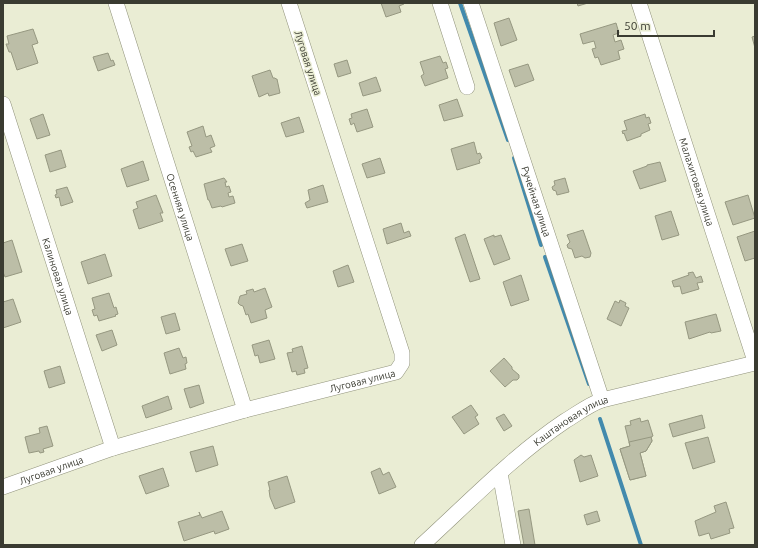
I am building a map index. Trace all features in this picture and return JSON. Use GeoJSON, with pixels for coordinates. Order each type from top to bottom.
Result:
{"type":"FeatureCollection","features":[{"type":"Feature","properties":{"kind":"street","name":"Осенняя улица"},"geometry":{"type":"LineString","coordinates":[[116,3],[245,410]]}},
{"type":"Feature","properties":{"kind":"street","name":"Луговая улица"},"geometry":{"type":"LineString","coordinates":[[3,486],[113,448],[245,410],[396,372],[402,364],[402,353],[289,3]]}},
{"type":"Feature","properties":{"kind":"street"},"geometry":{"type":"LineString","coordinates":[[440,3],[467,87]]}},
{"type":"Feature","properties":{"kind":"street","name":"Ручейная улица"},"geometry":{"type":"LineString","coordinates":[[471,3],[602,400]]}},
{"type":"Feature","properties":{"kind":"street","name":"Малахитовая улица"},"geometry":{"type":"LineString","coordinates":[[639,3],[755,362]]}},
{"type":"Feature","properties":{"kind":"street","name":"Калиновая улица"},"geometry":{"type":"LineString","coordinates":[[3,104],[113,448]]}},
{"type":"Feature","properties":{"kind":"street","name":"Каштановая улица"},"geometry":{"type":"LineString","coordinates":[[422,545],[500,473],[544,436],[592,404],[602,400],[755,362]]}},
{"type":"Feature","properties":{"kind":"street"},"geometry":{"type":"LineString","coordinates":[[500,473],[513,545]]}},
{"type":"Feature","properties":{"kind":"building"},"geometry":{"type":"Polygon","coordinates":[[[381,3],[404,4],[399,6],[401,12],[386,17],[381,3]]]}},
{"type":"Feature","properties":{"kind":"building"},"geometry":{"type":"Polygon","coordinates":[[[577,3],[588,3],[578,6],[577,3]]]}},
{"type":"Feature","properties":{"kind":"building"},"geometry":{"type":"Polygon","coordinates":[[[509,18],[517,40],[501,46],[494,23],[509,18]]]}},
{"type":"Feature","properties":{"kind":"building"},"geometry":{"type":"Polygon","coordinates":[[[616,23],[619,33],[613,35],[615,42],[621,40],[624,49],[618,51],[620,59],[601,65],[598,57],[595,58],[592,49],[596,48],[594,41],[583,44],[580,34],[616,23]]]}},
{"type":"Feature","properties":{"kind":"building"},"geometry":{"type":"Polygon","coordinates":[[[33,29],[38,43],[32,45],[38,63],[17,70],[11,52],[9,52],[6,44],[9,44],[7,36],[33,29]]]}},
{"type":"Feature","properties":{"kind":"building"},"geometry":{"type":"Polygon","coordinates":[[[755,36],[755,48],[752,37],[755,36]]]}},
{"type":"Feature","properties":{"kind":"building"},"geometry":{"type":"Polygon","coordinates":[[[108,53],[111,61],[113,60],[115,65],[98,71],[93,57],[108,53]]]}},
{"type":"Feature","properties":{"kind":"building"},"geometry":{"type":"Polygon","coordinates":[[[440,56],[443,63],[446,62],[448,68],[445,69],[448,78],[425,86],[421,76],[424,74],[420,62],[440,56]]]}},
{"type":"Feature","properties":{"kind":"building"},"geometry":{"type":"Polygon","coordinates":[[[347,60],[351,73],[338,77],[334,64],[347,60]]]}},
{"type":"Feature","properties":{"kind":"building"},"geometry":{"type":"Polygon","coordinates":[[[528,64],[534,80],[515,87],[509,70],[528,64]]]}},
{"type":"Feature","properties":{"kind":"building"},"geometry":{"type":"Polygon","coordinates":[[[270,70],[273,78],[277,79],[280,93],[269,96],[268,93],[259,97],[252,76],[270,70]]]}},
{"type":"Feature","properties":{"kind":"building"},"geometry":{"type":"Polygon","coordinates":[[[376,77],[381,91],[363,96],[359,83],[376,77]]]}},
{"type":"Feature","properties":{"kind":"building"},"geometry":{"type":"Polygon","coordinates":[[[457,99],[463,116],[444,121],[439,105],[457,99]]]}},
{"type":"Feature","properties":{"kind":"building"},"geometry":{"type":"Polygon","coordinates":[[[367,109],[373,127],[357,132],[354,123],[351,125],[349,119],[352,118],[351,114],[367,109]]]}},
{"type":"Feature","properties":{"kind":"building"},"geometry":{"type":"Polygon","coordinates":[[[43,114],[50,135],[37,139],[30,119],[43,114]]]}},
{"type":"Feature","properties":{"kind":"building"},"geometry":{"type":"Polygon","coordinates":[[[645,114],[646,118],[649,117],[651,123],[648,124],[650,130],[641,134],[641,136],[627,141],[622,131],[627,130],[624,121],[645,114]]]}},
{"type":"Feature","properties":{"kind":"building"},"geometry":{"type":"Polygon","coordinates":[[[299,117],[304,132],[286,137],[281,123],[299,117]]]}},
{"type":"Feature","properties":{"kind":"building"},"geometry":{"type":"Polygon","coordinates":[[[203,126],[206,137],[211,135],[215,146],[210,148],[212,152],[196,157],[193,151],[191,152],[189,147],[192,146],[187,132],[203,126]]]}},
{"type":"Feature","properties":{"kind":"building"},"geometry":{"type":"Polygon","coordinates":[[[474,142],[477,154],[480,153],[482,158],[479,160],[480,163],[457,170],[451,149],[474,142]]]}},
{"type":"Feature","properties":{"kind":"building"},"geometry":{"type":"Polygon","coordinates":[[[61,150],[66,167],[50,172],[45,155],[61,150]]]}},
{"type":"Feature","properties":{"kind":"building"},"geometry":{"type":"Polygon","coordinates":[[[380,158],[385,173],[367,178],[362,164],[380,158]]]}},
{"type":"Feature","properties":{"kind":"building"},"geometry":{"type":"Polygon","coordinates":[[[143,161],[149,180],[127,187],[121,169],[143,161]]]}},
{"type":"Feature","properties":{"kind":"building"},"geometry":{"type":"Polygon","coordinates":[[[660,162],[666,181],[640,189],[633,171],[647,165],[660,162]]]}},
{"type":"Feature","properties":{"kind":"building"},"geometry":{"type":"Polygon","coordinates":[[[224,178],[227,182],[225,182],[226,187],[229,186],[231,192],[228,193],[229,197],[233,196],[235,203],[212,208],[208,200],[204,184],[224,178]]]}},
{"type":"Feature","properties":{"kind":"building"},"geometry":{"type":"Polygon","coordinates":[[[565,178],[569,192],[557,195],[556,191],[553,190],[552,187],[555,185],[554,181],[565,178]]]}},
{"type":"Feature","properties":{"kind":"building"},"geometry":{"type":"Polygon","coordinates":[[[323,185],[328,202],[307,208],[305,203],[310,200],[308,190],[323,185]]]}},
{"type":"Feature","properties":{"kind":"building"},"geometry":{"type":"Polygon","coordinates":[[[67,187],[73,202],[61,206],[59,197],[56,198],[55,195],[57,194],[56,190],[67,187]]]}},
{"type":"Feature","properties":{"kind":"building"},"geometry":{"type":"Polygon","coordinates":[[[156,195],[163,213],[160,213],[163,221],[139,229],[133,210],[138,208],[136,202],[156,195]]]}},
{"type":"Feature","properties":{"kind":"building"},"geometry":{"type":"Polygon","coordinates":[[[748,195],[755,218],[733,225],[725,202],[748,195]]]}},
{"type":"Feature","properties":{"kind":"building"},"geometry":{"type":"Polygon","coordinates":[[[671,211],[679,235],[662,240],[655,216],[671,211]]]}},
{"type":"Feature","properties":{"kind":"building"},"geometry":{"type":"Polygon","coordinates":[[[401,223],[404,233],[409,231],[411,236],[387,244],[383,229],[401,223]]]}},
{"type":"Feature","properties":{"kind":"building"},"geometry":{"type":"Polygon","coordinates":[[[583,230],[591,253],[590,257],[585,258],[582,256],[575,258],[572,249],[568,248],[567,245],[570,242],[567,235],[583,230]]]}},
{"type":"Feature","properties":{"kind":"building"},"geometry":{"type":"Polygon","coordinates":[[[755,231],[755,258],[745,261],[737,237],[755,231]]]}},
{"type":"Feature","properties":{"kind":"building"},"geometry":{"type":"Polygon","coordinates":[[[465,234],[480,279],[470,282],[455,238],[465,234]]]}},
{"type":"Feature","properties":{"kind":"building"},"geometry":{"type":"Polygon","coordinates":[[[494,235],[494,237],[501,235],[510,259],[494,265],[484,239],[494,235]]]}},
{"type":"Feature","properties":{"kind":"building"},"geometry":{"type":"Polygon","coordinates":[[[12,240],[22,272],[5,277],[3,272],[3,243],[12,240]]]}},
{"type":"Feature","properties":{"kind":"building"},"geometry":{"type":"Polygon","coordinates":[[[242,244],[248,261],[231,266],[225,249],[242,244]]]}},
{"type":"Feature","properties":{"kind":"building"},"geometry":{"type":"Polygon","coordinates":[[[105,254],[112,276],[88,284],[81,262],[105,254]]]}},
{"type":"Feature","properties":{"kind":"building"},"geometry":{"type":"Polygon","coordinates":[[[348,265],[354,282],[338,287],[333,271],[348,265]]]}},
{"type":"Feature","properties":{"kind":"building"},"geometry":{"type":"Polygon","coordinates":[[[693,272],[696,278],[701,276],[703,282],[697,283],[699,289],[682,294],[680,286],[674,287],[672,281],[693,272]]]}},
{"type":"Feature","properties":{"kind":"building"},"geometry":{"type":"Polygon","coordinates":[[[521,275],[529,300],[511,306],[503,282],[521,275]]]}},
{"type":"Feature","properties":{"kind":"building"},"geometry":{"type":"Polygon","coordinates":[[[265,288],[272,307],[265,310],[267,318],[251,323],[243,306],[238,303],[240,296],[247,294],[246,291],[253,289],[254,292],[265,288]]]}},
{"type":"Feature","properties":{"kind":"building"},"geometry":{"type":"Polygon","coordinates":[[[109,293],[114,308],[116,307],[118,314],[99,321],[97,315],[94,316],[92,310],[95,309],[92,298],[109,293]]]}},
{"type":"Feature","properties":{"kind":"building"},"geometry":{"type":"Polygon","coordinates":[[[13,299],[21,322],[3,328],[3,302],[13,299]]]}},
{"type":"Feature","properties":{"kind":"building"},"geometry":{"type":"Polygon","coordinates":[[[620,300],[626,303],[625,306],[629,308],[621,326],[607,319],[615,301],[619,303],[620,300]]]}},
{"type":"Feature","properties":{"kind":"building"},"geometry":{"type":"Polygon","coordinates":[[[175,313],[180,330],[166,334],[161,317],[175,313]]]}},
{"type":"Feature","properties":{"kind":"building"},"geometry":{"type":"Polygon","coordinates":[[[716,314],[721,331],[710,332],[689,339],[685,322],[716,314]]]}},
{"type":"Feature","properties":{"kind":"building"},"geometry":{"type":"Polygon","coordinates":[[[112,330],[117,345],[102,351],[96,335],[112,330]]]}},
{"type":"Feature","properties":{"kind":"building"},"geometry":{"type":"Polygon","coordinates":[[[269,340],[275,359],[260,363],[258,355],[255,356],[252,345],[269,340]]]}},
{"type":"Feature","properties":{"kind":"building"},"geometry":{"type":"Polygon","coordinates":[[[302,346],[308,368],[304,369],[305,373],[297,375],[296,371],[292,372],[287,353],[293,352],[292,349],[302,346]]]}},
{"type":"Feature","properties":{"kind":"building"},"geometry":{"type":"Polygon","coordinates":[[[179,348],[183,358],[186,357],[186,369],[170,374],[164,353],[179,348]]]}},
{"type":"Feature","properties":{"kind":"building"},"geometry":{"type":"Polygon","coordinates":[[[504,358],[512,369],[519,375],[517,380],[513,380],[505,387],[490,371],[504,358]]]}},
{"type":"Feature","properties":{"kind":"building"},"geometry":{"type":"Polygon","coordinates":[[[60,366],[65,383],[49,388],[44,371],[60,366]]]}},
{"type":"Feature","properties":{"kind":"building"},"geometry":{"type":"Polygon","coordinates":[[[199,385],[204,403],[190,408],[184,389],[199,385]]]}},
{"type":"Feature","properties":{"kind":"building"},"geometry":{"type":"Polygon","coordinates":[[[168,396],[172,409],[146,418],[142,406],[168,396]]]}},
{"type":"Feature","properties":{"kind":"building"},"geometry":{"type":"Polygon","coordinates":[[[471,405],[478,415],[475,417],[479,424],[464,434],[452,417],[471,405]]]}},
{"type":"Feature","properties":{"kind":"building"},"geometry":{"type":"Polygon","coordinates":[[[504,414],[512,426],[504,431],[496,418],[504,414]]]}},
{"type":"Feature","properties":{"kind":"building"},"geometry":{"type":"Polygon","coordinates":[[[702,415],[705,428],[673,437],[669,424],[702,415]]]}},
{"type":"Feature","properties":{"kind":"building"},"geometry":{"type":"Polygon","coordinates":[[[640,418],[641,422],[648,420],[653,436],[651,437],[652,441],[646,451],[640,453],[646,476],[630,480],[620,449],[630,446],[625,426],[631,425],[630,421],[640,418]]]}},
{"type":"Feature","properties":{"kind":"building"},"geometry":{"type":"Polygon","coordinates":[[[47,426],[53,446],[43,449],[44,452],[40,453],[39,451],[29,453],[25,437],[40,433],[39,428],[47,426]]]}},
{"type":"Feature","properties":{"kind":"building"},"geometry":{"type":"Polygon","coordinates":[[[651,437],[652,441],[646,451],[640,453],[646,476],[630,480],[620,449],[630,446],[629,442],[651,437]]]}},
{"type":"Feature","properties":{"kind":"building"},"geometry":{"type":"Polygon","coordinates":[[[708,437],[715,462],[693,469],[685,443],[708,437]]]}},
{"type":"Feature","properties":{"kind":"building"},"geometry":{"type":"Polygon","coordinates":[[[213,446],[218,465],[196,472],[190,452],[213,446]]]}},
{"type":"Feature","properties":{"kind":"building"},"geometry":{"type":"Polygon","coordinates":[[[581,455],[584,457],[591,455],[598,476],[580,482],[574,460],[581,455]]]}},
{"type":"Feature","properties":{"kind":"building"},"geometry":{"type":"Polygon","coordinates":[[[163,468],[169,486],[146,494],[139,476],[163,468]]]}},
{"type":"Feature","properties":{"kind":"building"},"geometry":{"type":"Polygon","coordinates":[[[380,468],[383,475],[389,472],[396,487],[379,494],[371,472],[380,468]]]}},
{"type":"Feature","properties":{"kind":"building"},"geometry":{"type":"Polygon","coordinates":[[[287,476],[295,502],[275,509],[270,497],[268,482],[287,476]]]}},
{"type":"Feature","properties":{"kind":"building"},"geometry":{"type":"Polygon","coordinates":[[[726,502],[734,528],[729,529],[730,533],[711,539],[709,533],[699,536],[695,521],[716,512],[714,506],[726,502]]]}},
{"type":"Feature","properties":{"kind":"building"},"geometry":{"type":"Polygon","coordinates":[[[529,509],[535,545],[524,545],[518,511],[529,509]]]}},
{"type":"Feature","properties":{"kind":"building"},"geometry":{"type":"Polygon","coordinates":[[[222,511],[229,529],[215,534],[214,531],[184,541],[178,522],[200,515],[199,512],[202,518],[222,511]]]}},
{"type":"Feature","properties":{"kind":"building"},"geometry":{"type":"Polygon","coordinates":[[[597,511],[600,521],[587,525],[584,515],[597,511]]]}},
{"type":"Feature","properties":{"kind":"waterway"},"geometry":{"type":"LineString","coordinates":[[460,3],[508,140]]}},
{"type":"Feature","properties":{"kind":"waterway"},"geometry":{"type":"LineString","coordinates":[[514,158],[541,245]]}},
{"type":"Feature","properties":{"kind":"waterway"},"geometry":{"type":"LineString","coordinates":[[545,257],[589,384]]}},
{"type":"Feature","properties":{"kind":"waterway"},"geometry":{"type":"LineString","coordinates":[[600,419],[641,545]]}}]}
